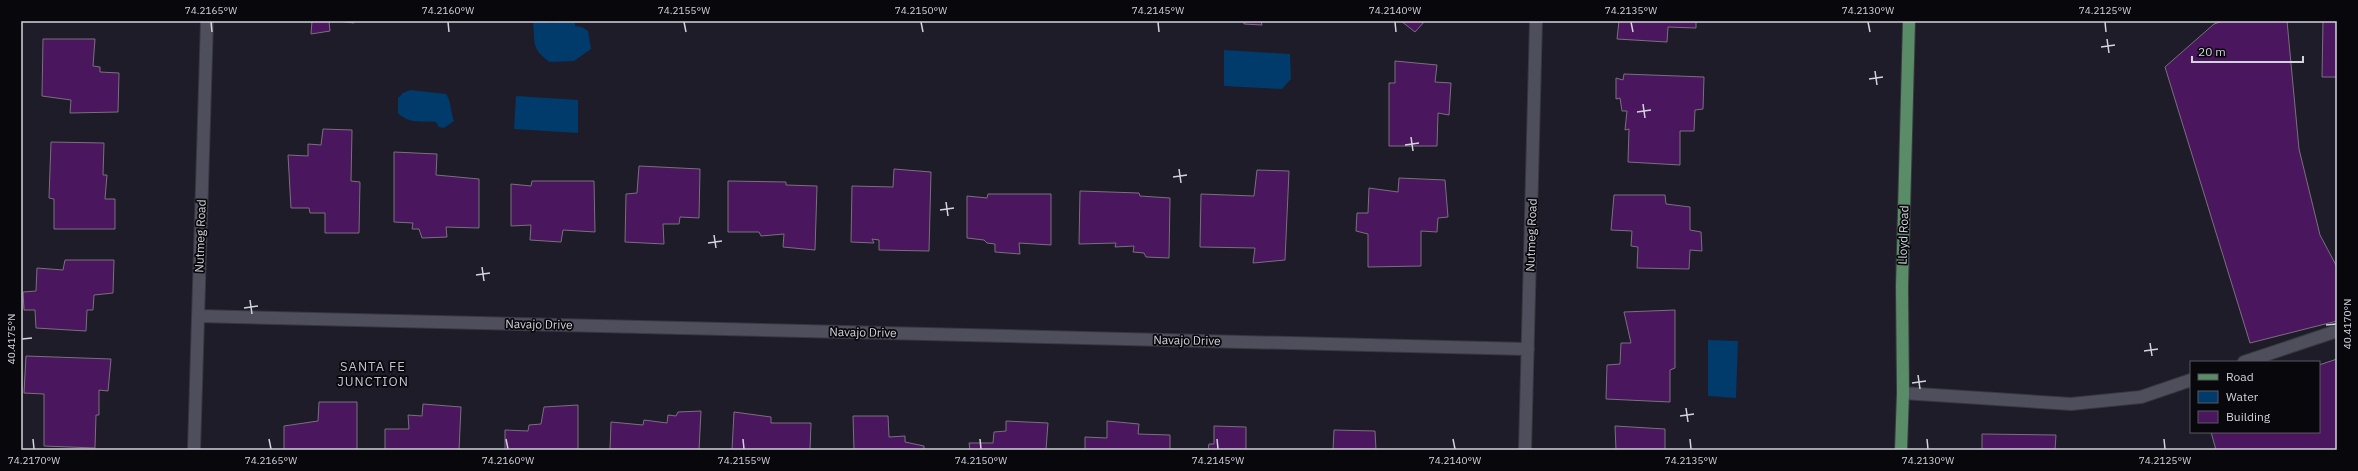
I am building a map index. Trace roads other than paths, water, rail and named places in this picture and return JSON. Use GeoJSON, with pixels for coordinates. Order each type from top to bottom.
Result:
{"type":"FeatureCollection","features":[{"type":"Feature","properties":{"kind":"main road","name":"Lloyd Road"},"geometry":{"type":"LineString","coordinates":[[1901,450],[1903,393],[1902,287],[1909,21]]}},
{"type":"Feature","properties":{"kind":"street","name":"Nutmeg Road"},"geometry":{"type":"LineString","coordinates":[[194,450],[207,21]]}},
{"type":"Feature","properties":{"kind":"street","name":"Nutmeg Road"},"geometry":{"type":"LineString","coordinates":[[1525,450],[1536,21]]}},
{"type":"Feature","properties":{"kind":"street","name":"Navajo Drive"},"geometry":{"type":"LineString","coordinates":[[198,316],[1528,349]]}},
{"type":"Feature","properties":{"kind":"street"},"geometry":{"type":"LineString","coordinates":[[2247,361],[2337,331]]}},
{"type":"Feature","properties":{"kind":"street"},"geometry":{"type":"LineString","coordinates":[[1903,393],[2071,404],[2141,397],[2190,380]]}},
{"type":"Feature","properties":{"kind":"water"},"geometry":{"type":"Polygon","coordinates":[[[556,21],[575,21],[575,26],[582,27],[588,31],[591,49],[574,61],[550,62],[540,53],[535,45],[533,22],[556,23],[556,21]]]}},
{"type":"Feature","properties":{"kind":"water"},"geometry":{"type":"Polygon","coordinates":[[[1224,50],[1290,54],[1291,79],[1282,89],[1224,86],[1224,50]]]}},
{"type":"Feature","properties":{"kind":"water"},"geometry":{"type":"Polygon","coordinates":[[[410,90],[446,94],[454,121],[444,128],[439,127],[436,122],[416,121],[402,117],[398,113],[398,98],[403,93],[410,90]]]}},
{"type":"Feature","properties":{"kind":"water"},"geometry":{"type":"Polygon","coordinates":[[[516,96],[578,100],[578,133],[514,129],[516,96]]]}},
{"type":"Feature","properties":{"kind":"water"},"geometry":{"type":"Polygon","coordinates":[[[1708,340],[1738,341],[1736,398],[1708,396],[1708,340]]]}},
{"type":"Feature","properties":{"kind":"district","name":"SANTA FE JUNCTION"},"geometry":{"type":"Point","coordinates":[373,374]}}]}
